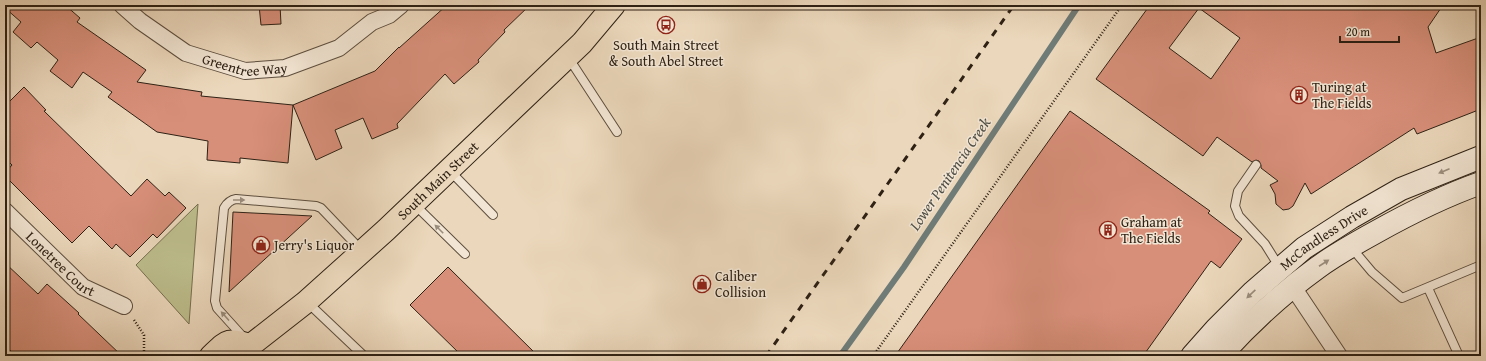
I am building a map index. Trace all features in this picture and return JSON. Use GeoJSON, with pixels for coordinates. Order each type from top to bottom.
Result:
{"type":"FeatureCollection","features":[{"type":"Feature","properties":{"kind":"main road","name":"South Main Street"},"geometry":{"type":"LineString","coordinates":[[251,351],[414,203],[568,57],[582,43],[614,5]]}},
{"type":"Feature","properties":{"kind":"main road","name":"McCandless Drive"},"geometry":{"type":"LineString","coordinates":[[1220,356],[1247,327],[1286,277],[1304,248],[1401,188],[1481,157]]}},
{"type":"Feature","properties":{"kind":"main road","name":"McCandless Drive"},"geometry":{"type":"LineString","coordinates":[[1192,356],[1234,310],[1286,277],[1317,268],[1350,246],[1428,204],[1481,183]]}},
{"type":"Feature","properties":{"kind":"main road"},"geometry":{"type":"LineString","coordinates":[[211,356],[226,342],[232,340],[251,351]]}},
{"type":"Feature","properties":{"kind":"street","name":"Greentree Way"},"geometry":{"type":"LineString","coordinates":[[122,5],[140,21],[186,52],[245,70],[285,68],[338,48],[372,22],[389,15],[401,5]]}},
{"type":"Feature","properties":{"kind":"street"},"geometry":{"type":"LineString","coordinates":[[372,22],[376,5]]}},
{"type":"Feature","properties":{"kind":"street","name":"Lonetree Court"},"geometry":{"type":"LineString","coordinates":[[5,211],[82,287],[124,306]]}},
{"type":"Feature","properties":{"kind":"street"},"geometry":{"type":"LineString","coordinates":[[1286,277],[1339,356]]}},
{"type":"Feature","properties":{"kind":"lane"},"geometry":{"type":"LineString","coordinates":[[568,57],[617,132]]}},
{"type":"Feature","properties":{"kind":"lane"},"geometry":{"type":"LineString","coordinates":[[1256,165],[1238,191],[1235,206],[1238,216],[1264,244],[1286,277]]}},
{"type":"Feature","properties":{"kind":"lane"},"geometry":{"type":"LineString","coordinates":[[449,170],[493,215]]}},
{"type":"Feature","properties":{"kind":"lane"},"geometry":{"type":"LineString","coordinates":[[251,351],[217,308],[215,301],[224,208],[226,204],[231,200],[236,199],[316,206],[321,208],[362,251]]}},
{"type":"Feature","properties":{"kind":"lane"},"geometry":{"type":"LineString","coordinates":[[414,203],[465,254]]}},
{"type":"Feature","properties":{"kind":"lane"},"geometry":{"type":"LineString","coordinates":[[1350,246],[1372,272],[1402,298],[1481,265]]}},
{"type":"Feature","properties":{"kind":"lane"},"geometry":{"type":"LineString","coordinates":[[1428,288],[1459,356]]}},
{"type":"Feature","properties":{"kind":"lane"},"geometry":{"type":"LineString","coordinates":[[306,302],[364,356]]}},
{"type":"Feature","properties":{"kind":"path"},"geometry":{"type":"LineString","coordinates":[[873,356],[1122,5]]}},
{"type":"Feature","properties":{"kind":"path"},"geometry":{"type":"LineString","coordinates":[[124,306],[144,335],[144,356]]}},
{"type":"Feature","properties":{"kind":"green space"},"geometry":{"type":"Polygon","coordinates":[[[198,204],[189,324],[136,265],[198,204]]]}},
{"type":"Feature","properties":{"kind":"building"},"geometry":{"type":"Polygon","coordinates":[[[5,5],[65,5],[80,18],[77,22],[146,70],[137,82],[202,92],[201,96],[293,105],[288,163],[240,158],[240,163],[207,160],[208,141],[157,132],[108,97],[112,92],[83,72],[72,88],[50,71],[58,60],[37,42],[31,48],[13,32],[21,22],[5,8],[5,5]]]}},
{"type":"Feature","properties":{"kind":"building"},"geometry":{"type":"Polygon","coordinates":[[[259,5],[280,5],[281,24],[261,25],[259,5]]]}},
{"type":"Feature","properties":{"kind":"building"},"geometry":{"type":"Polygon","coordinates":[[[447,5],[530,5],[504,30],[505,32],[478,60],[479,62],[454,84],[445,74],[397,124],[398,128],[372,139],[363,118],[335,130],[342,148],[316,160],[293,105],[375,71],[399,47],[447,5]]]}},
{"type":"Feature","properties":{"kind":"building","name":"Turing at The Fields"},"geometry":{"type":"Polygon","coordinates":[[[1150,5],[1443,5],[1428,27],[1436,53],[1481,37],[1481,109],[1417,134],[1414,128],[1311,194],[1305,183],[1293,206],[1289,209],[1283,210],[1276,204],[1275,194],[1270,185],[1278,181],[1261,168],[1259,161],[1256,160],[1252,162],[1217,137],[1203,156],[1096,79],[1150,5]],[[1199,8],[1169,48],[1211,79],[1240,38],[1199,8]]]}},
{"type":"Feature","properties":{"kind":"building"},"geometry":{"type":"Polygon","coordinates":[[[24,87],[46,110],[44,111],[131,196],[147,179],[165,196],[169,192],[186,208],[157,238],[153,234],[130,257],[116,244],[112,249],[89,226],[72,243],[5,176],[5,173],[12,165],[5,158],[5,106],[24,87]]]}},
{"type":"Feature","properties":{"kind":"building","name":"Graham at The Fields"},"geometry":{"type":"Polygon","coordinates":[[[1070,111],[1210,211],[1208,213],[1242,239],[1220,268],[1211,261],[1143,356],[895,356],[1070,111]]]}},
{"type":"Feature","properties":{"kind":"building"},"geometry":{"type":"Polygon","coordinates":[[[233,212],[312,216],[229,292],[233,212]]]}},
{"type":"Feature","properties":{"kind":"building"},"geometry":{"type":"Polygon","coordinates":[[[5,263],[38,294],[47,284],[79,313],[78,314],[122,356],[16,356],[5,345],[5,263]]]}},
{"type":"Feature","properties":{"kind":"building"},"geometry":{"type":"Polygon","coordinates":[[[448,267],[538,356],[462,356],[410,305],[448,267]]]}},
{"type":"Feature","properties":{"kind":"waterway","name":"Lower Penitencia Creek"},"geometry":{"type":"LineString","coordinates":[[840,356],[904,267],[1079,5]]}},
{"type":"Feature","properties":{"kind":"railway"},"geometry":{"type":"LineString","coordinates":[[766,356],[1014,5]]}},
{"type":"Feature","properties":{"kind":"place","name":"South Main Street & South Abel Street"},"geometry":{"type":"Point","coordinates":[666,25]}},
{"type":"Feature","properties":{"kind":"place","name":"Turing at The Fields"},"geometry":{"type":"Point","coordinates":[1299,95]}},
{"type":"Feature","properties":{"kind":"place","name":"Graham at The Fields"},"geometry":{"type":"Point","coordinates":[1108,230]}},
{"type":"Feature","properties":{"kind":"place","name":"Jerry's Liquor"},"geometry":{"type":"Point","coordinates":[261,245]}},
{"type":"Feature","properties":{"kind":"place","name":"Caliber Collision"},"geometry":{"type":"Point","coordinates":[702,284]}}]}
